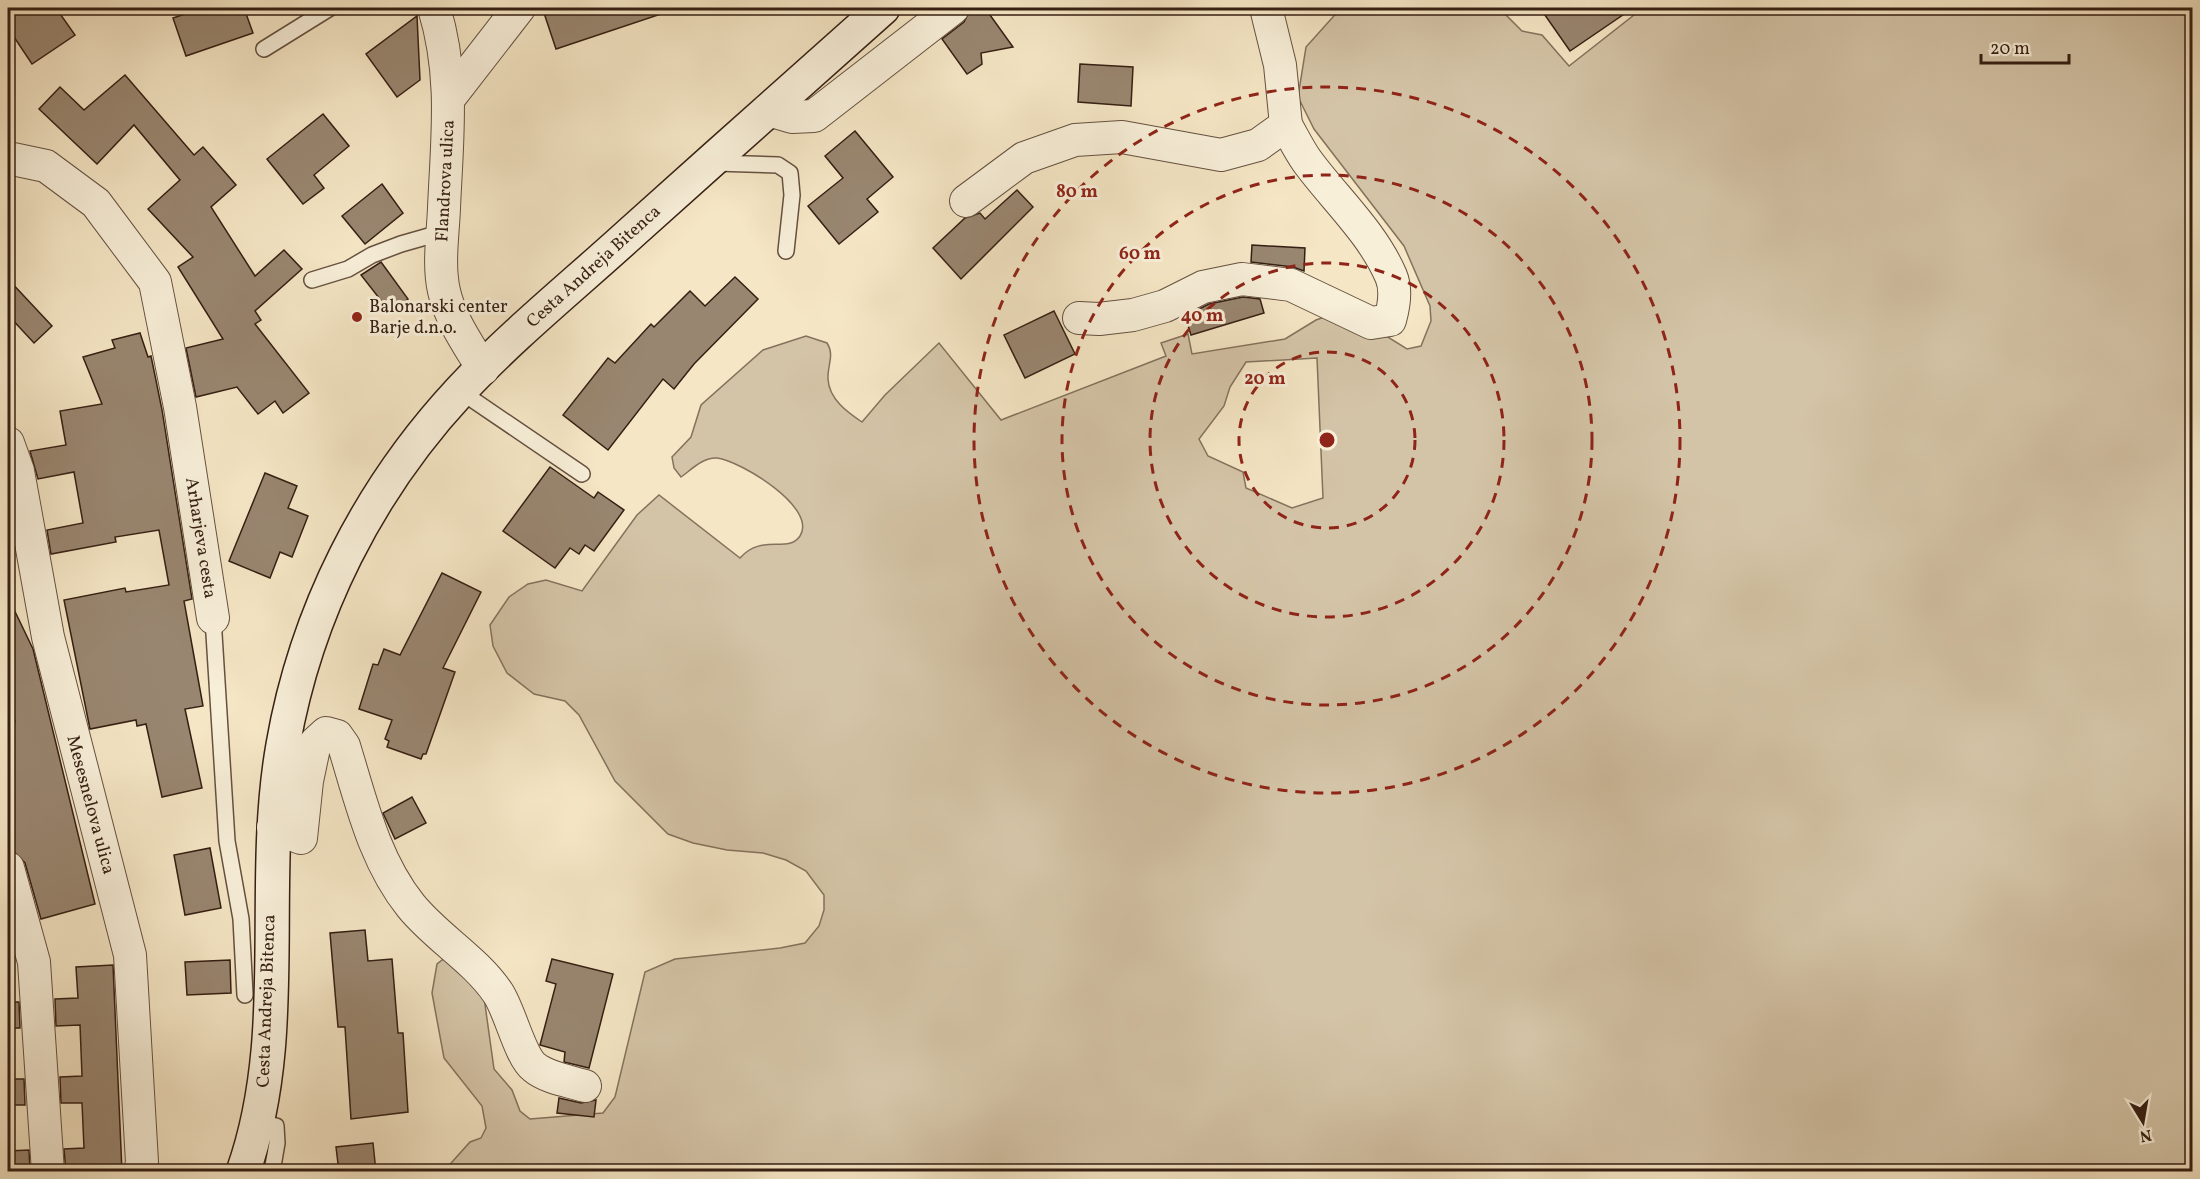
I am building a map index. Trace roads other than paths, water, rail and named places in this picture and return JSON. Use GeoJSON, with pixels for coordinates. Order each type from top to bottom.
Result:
{"type":"FeatureCollection","features":[{"type":"Feature","properties":{"kind":"street"},"geometry":{"type":"LineString","coordinates":[[434,8],[442,34],[450,97]]}},
{"type":"Feature","properties":{"kind":"street","name":"Flandrova ulica"},"geometry":{"type":"LineString","coordinates":[[471,380],[444,289],[443,232],[450,97],[519,8]]}},
{"type":"Feature","properties":{"kind":"street","name":"Cesta Andreja Bitenca"},"geometry":{"type":"LineString","coordinates":[[243,1172],[266,1085],[270,1039],[273,827],[282,747],[291,701],[321,609],[364,519],[418,441],[471,380],[883,8]]}},
{"type":"Feature","properties":{"kind":"street"},"geometry":{"type":"LineString","coordinates":[[768,110],[792,117],[814,116],[953,8]]}},
{"type":"Feature","properties":{"kind":"street"},"geometry":{"type":"LineString","coordinates":[[1079,318],[1099,319],[1133,315],[1165,306],[1203,286],[1242,279],[1291,285],[1371,323],[1390,320],[1395,301],[1392,277],[1338,198],[1305,160],[1286,125],[1280,65],[1266,8]]}},
{"type":"Feature","properties":{"kind":"street"},"geometry":{"type":"LineString","coordinates":[[966,201],[1024,158],[1075,140],[1122,137],[1221,155],[1258,145],[1286,125]]}},
{"type":"Feature","properties":{"kind":"street","name":"Arharjeva cesta"},"geometry":{"type":"LineString","coordinates":[[8,158],[46,166],[96,203],[155,282],[180,406],[213,618]]}},
{"type":"Feature","properties":{"kind":"street","name":"Mesesnelova ulica"},"geometry":{"type":"LineString","coordinates":[[8,443],[18,471],[48,637],[130,955],[142,1162],[140,1172]]}},
{"type":"Feature","properties":{"kind":"street"},"geometry":{"type":"LineString","coordinates":[[273,827],[301,838],[307,781],[315,742],[326,733],[337,736],[344,746],[366,820],[387,868],[410,905],[443,940],[482,972],[499,994],[532,1067],[545,1074],[585,1086]]}},
{"type":"Feature","properties":{"kind":"street"},"geometry":{"type":"LineString","coordinates":[[8,868],[34,962],[48,1172]]}},
{"type":"Feature","properties":{"kind":"lane"},"geometry":{"type":"LineString","coordinates":[[264,49],[330,8]]}},
{"type":"Feature","properties":{"kind":"lane"},"geometry":{"type":"LineString","coordinates":[[709,163],[778,165],[790,172],[792,195],[786,251]]}},
{"type":"Feature","properties":{"kind":"lane"},"geometry":{"type":"LineString","coordinates":[[312,280],[348,269],[372,255],[401,244],[443,232]]}},
{"type":"Feature","properties":{"kind":"lane"},"geometry":{"type":"LineString","coordinates":[[471,380],[582,474]]}},
{"type":"Feature","properties":{"kind":"lane","name":"Arharjeva cesta"},"geometry":{"type":"LineString","coordinates":[[213,618],[227,841],[241,919],[245,995]]}},
{"type":"Feature","properties":{"kind":"lane"},"geometry":{"type":"LineString","coordinates":[[258,1122],[276,1126],[277,1143],[272,1172]]}},
{"type":"Feature","properties":{"kind":"place","name":"Balonarski center Barje d.n.o."},"geometry":{"type":"Point","coordinates":[357,317]}}]}
